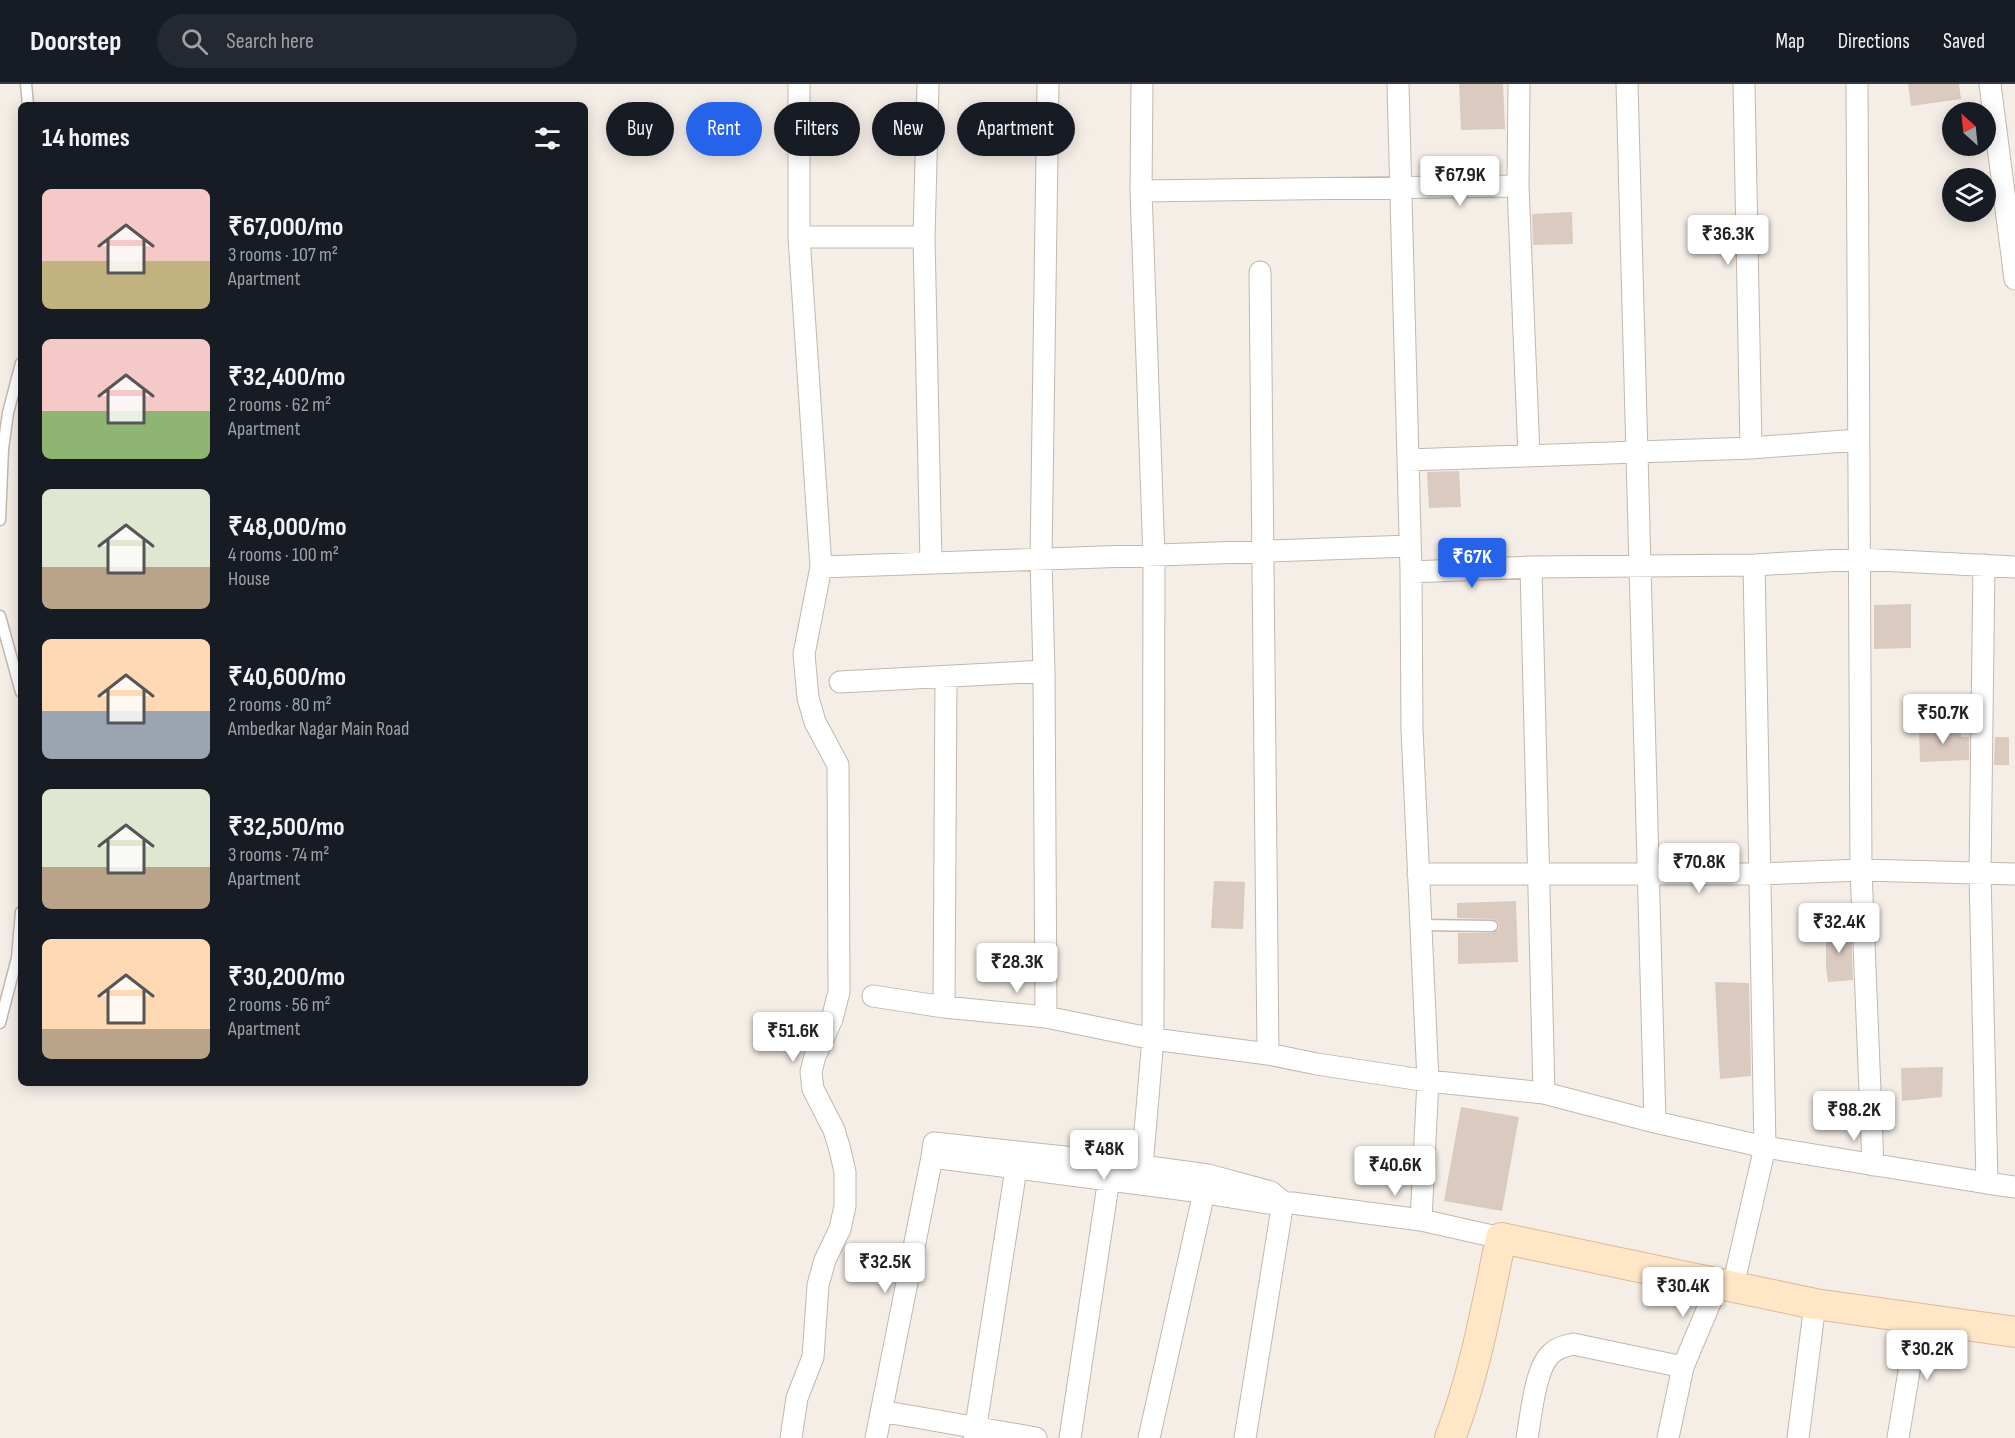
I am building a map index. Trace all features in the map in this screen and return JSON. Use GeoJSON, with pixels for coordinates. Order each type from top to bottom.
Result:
{"type":"FeatureCollection","features":[{"type":"Feature","properties":{"kind":"street"},"geometry":{"type":"LineString","coordinates":[[791,1438],[797,1398],[813,1357],[818,1285],[825,1260],[840,1228],[845,1206],[845,1172],[840,1150],[834,1130],[813,1089],[811,1072],[815,1056],[832,1019],[839,992],[838,765],[815,722],[808,698],[804,654],[821,567],[798,237],[799,84]]}},
{"type":"Feature","properties":{"kind":"street"},"geometry":{"type":"LineString","coordinates":[[928,84],[924,237],[931,563]]}},
{"type":"Feature","properties":{"kind":"street"},"geometry":{"type":"LineString","coordinates":[[1046,1017],[1041,559],[1048,84]]}},
{"type":"Feature","properties":{"kind":"street"},"geometry":{"type":"LineString","coordinates":[[1142,84],[1141,191],[1154,557],[1153,1040],[1142,1166]]}},
{"type":"Feature","properties":{"kind":"street"},"geometry":{"type":"LineString","coordinates":[[1398,84],[1411,572],[1412,729],[1428,1081],[1421,1220]]}},
{"type":"Feature","properties":{"kind":"street"},"geometry":{"type":"LineString","coordinates":[[1519,84],[1518,186],[1529,455]]}},
{"type":"Feature","properties":{"kind":"street"},"geometry":{"type":"LineString","coordinates":[[1627,84],[1655,1122]]}},
{"type":"Feature","properties":{"kind":"street"},"geometry":{"type":"LineString","coordinates":[[1744,84],[1751,448]]}},
{"type":"Feature","properties":{"kind":"street"},"geometry":{"type":"LineString","coordinates":[[1857,84],[1861,870],[1873,1165]]}},
{"type":"Feature","properties":{"kind":"street"},"geometry":{"type":"LineString","coordinates":[[1990,84],[2015,279]]}},
{"type":"Feature","properties":{"kind":"street"},"geometry":{"type":"LineString","coordinates":[[1141,191],[1518,186]]}},
{"type":"Feature","properties":{"kind":"street"},"geometry":{"type":"LineString","coordinates":[[798,237],[924,237]]}},
{"type":"Feature","properties":{"kind":"street"},"geometry":{"type":"LineString","coordinates":[[1260,272],[1268,1054]]}},
{"type":"Feature","properties":{"kind":"street"},"geometry":{"type":"LineString","coordinates":[[1408,460],[1751,448],[1858,440]]}},
{"type":"Feature","properties":{"kind":"street"},"geometry":{"type":"LineString","coordinates":[[821,567],[1154,557],[1410,546]]}},
{"type":"Feature","properties":{"kind":"street"},"geometry":{"type":"LineString","coordinates":[[1411,572],[1531,567],[1754,565],[1860,559],[2015,567]]}},
{"type":"Feature","properties":{"kind":"street"},"geometry":{"type":"LineString","coordinates":[[1668,1438],[1683,1367],[1726,1285],[1765,1147],[1754,565]]}},
{"type":"Feature","properties":{"kind":"street"},"geometry":{"type":"LineString","coordinates":[[1984,565],[1980,874],[1986,1183]]}},
{"type":"Feature","properties":{"kind":"street"},"geometry":{"type":"LineString","coordinates":[[1531,567],[1544,1093]]}},
{"type":"Feature","properties":{"kind":"street"},"geometry":{"type":"LineString","coordinates":[[840,682],[1044,671]]}},
{"type":"Feature","properties":{"kind":"street"},"geometry":{"type":"LineString","coordinates":[[944,1007],[946,676]]}},
{"type":"Feature","properties":{"kind":"street"},"geometry":{"type":"LineString","coordinates":[[1418,874],[1759,874],[1861,870],[2015,874]]}},
{"type":"Feature","properties":{"kind":"street"},"geometry":{"type":"LineString","coordinates":[[873,996],[944,1007],[1046,1017],[1153,1040],[1268,1054],[1317,1065],[1428,1081],[1544,1093],[1655,1122],[1765,1147],[2015,1187]]}},
{"type":"Feature","properties":{"kind":"street"},"geometry":{"type":"LineString","coordinates":[[876,1438],[934,1143],[1018,1160],[1271,1192],[1283,1202],[1421,1220],[1815,1304],[2015,1332]]}},
{"type":"Feature","properties":{"kind":"street"},"geometry":{"type":"LineString","coordinates":[[975,1433],[1018,1160]]}},
{"type":"Feature","properties":{"kind":"street"},"geometry":{"type":"LineString","coordinates":[[1110,1171],[1142,1166],[1206,1184]]}},
{"type":"Feature","properties":{"kind":"street"},"geometry":{"type":"LineString","coordinates":[[1070,1438],[1110,1171]]}},
{"type":"Feature","properties":{"kind":"street"},"geometry":{"type":"LineString","coordinates":[[1149,1438],[1206,1184]]}},
{"type":"Feature","properties":{"kind":"street"},"geometry":{"type":"LineString","coordinates":[[1245,1438],[1283,1202]]}},
{"type":"Feature","properties":{"kind":"street"},"geometry":{"type":"LineString","coordinates":[[1449,1438],[1462,1406],[1501,1238]]}},
{"type":"Feature","properties":{"kind":"street"},"geometry":{"type":"LineString","coordinates":[[1798,1438],[1815,1304]]}},
{"type":"Feature","properties":{"kind":"street"},"geometry":{"type":"LineString","coordinates":[[1898,1438],[1918,1317]]}},
{"type":"Feature","properties":{"kind":"street"},"geometry":{"type":"LineString","coordinates":[[1527,1438],[1543,1365],[1549,1354],[1558,1348],[1574,1344],[1683,1367]]}},
{"type":"Feature","properties":{"kind":"street"},"geometry":{"type":"LineString","coordinates":[[881,1411],[975,1433],[1036,1438]]}},
{"type":"Feature","properties":{"kind":"lane"},"geometry":{"type":"LineString","coordinates":[[26,84],[28,102]]}},
{"type":"Feature","properties":{"kind":"lane"},"geometry":{"type":"LineString","coordinates":[[0,520],[5,431],[18,375]]}},
{"type":"Feature","properties":{"kind":"lane"},"geometry":{"type":"LineString","coordinates":[[0,616],[18,681]]}},
{"type":"Feature","properties":{"kind":"lane"},"geometry":{"type":"LineString","coordinates":[[1421,925],[1492,926]]}},
{"type":"Feature","properties":{"kind":"lane"},"geometry":{"type":"LineString","coordinates":[[0,1023],[18,946]]}},
{"type":"Feature","properties":{"kind":"building"},"geometry":{"type":"Polygon","coordinates":[[[1459,84],[1503,84],[1505,129],[1461,130],[1459,84]]]}},
{"type":"Feature","properties":{"kind":"building"},"geometry":{"type":"Polygon","coordinates":[[[1908,84],[1959,84],[1961,99],[1911,106],[1908,84]]]}},
{"type":"Feature","properties":{"kind":"building"},"geometry":{"type":"Polygon","coordinates":[[[1572,212],[1573,244],[1533,245],[1532,214],[1572,212]]]}},
{"type":"Feature","properties":{"kind":"building"},"geometry":{"type":"Polygon","coordinates":[[[1459,471],[1461,507],[1429,508],[1427,472],[1459,471]]]}},
{"type":"Feature","properties":{"kind":"building"},"geometry":{"type":"Polygon","coordinates":[[[1911,604],[1911,648],[1874,649],[1874,605],[1911,604]]]}},
{"type":"Feature","properties":{"kind":"building"},"geometry":{"type":"Polygon","coordinates":[[[1960,726],[1961,737],[1969,737],[1969,760],[1920,762],[1919,729],[1960,726]]]}},
{"type":"Feature","properties":{"kind":"building"},"geometry":{"type":"Polygon","coordinates":[[[1995,737],[2009,737],[2009,765],[1994,765],[1995,737]]]}},
{"type":"Feature","properties":{"kind":"building"},"geometry":{"type":"Polygon","coordinates":[[[1214,881],[1245,882],[1243,929],[1211,928],[1214,881]]]}},
{"type":"Feature","properties":{"kind":"building"},"geometry":{"type":"Polygon","coordinates":[[[1516,901],[1518,962],[1458,964],[1458,933],[1492,933],[1498,930],[1499,926],[1498,922],[1493,919],[1457,918],[1457,903],[1516,901]]]}},
{"type":"Feature","properties":{"kind":"building"},"geometry":{"type":"Polygon","coordinates":[[[1851,927],[1853,980],[1828,982],[1826,928],[1851,927]]]}},
{"type":"Feature","properties":{"kind":"building"},"geometry":{"type":"Polygon","coordinates":[[[1715,982],[1749,983],[1751,1076],[1720,1079],[1715,982]]]}},
{"type":"Feature","properties":{"kind":"building"},"geometry":{"type":"Polygon","coordinates":[[[1943,1067],[1942,1097],[1902,1101],[1901,1068],[1943,1067]]]}},
{"type":"Feature","properties":{"kind":"building"},"geometry":{"type":"Polygon","coordinates":[[[1461,1107],[1519,1117],[1502,1211],[1444,1201],[1461,1107]]]}}]}
